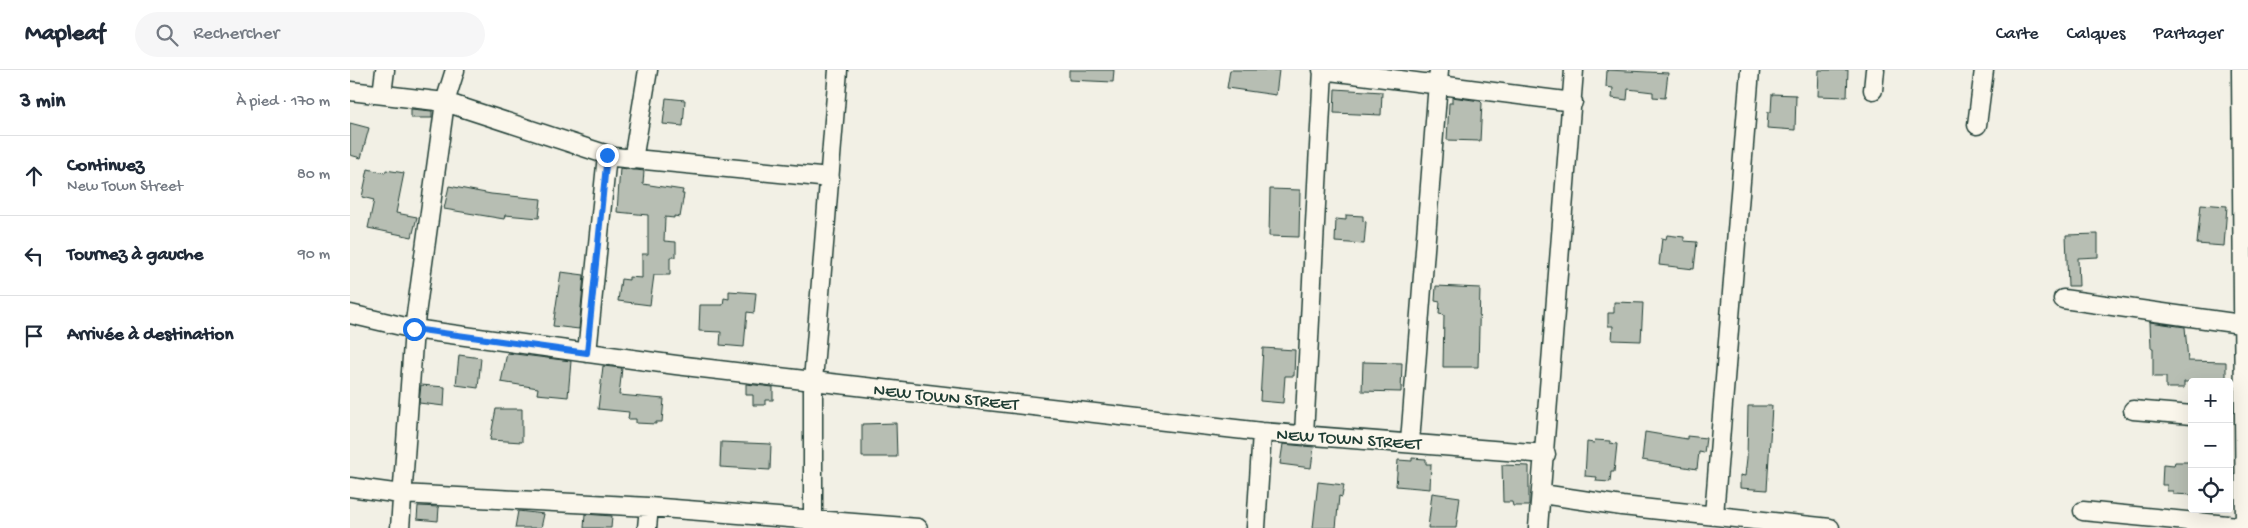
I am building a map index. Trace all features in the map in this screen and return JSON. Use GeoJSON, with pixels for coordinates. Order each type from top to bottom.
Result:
{"type":"FeatureCollection","features":[{"type":"Feature","properties":{"kind":"street"},"geometry":{"type":"LineString","coordinates":[[382,94],[385,70]]}},
{"type":"Feature","properties":{"kind":"street"},"geometry":{"type":"LineString","coordinates":[[400,528],[414,329],[446,102],[455,70]]}},
{"type":"Feature","properties":{"kind":"street"},"geometry":{"type":"LineString","coordinates":[[633,160],[648,70]]}},
{"type":"Feature","properties":{"kind":"street"},"geometry":{"type":"LineString","coordinates":[[813,523],[813,381],[838,70]]}},
{"type":"Feature","properties":{"kind":"street"},"geometry":{"type":"LineString","coordinates":[[1304,435],[1323,70],[1438,77],[1573,102]]}},
{"type":"Feature","properties":{"kind":"street"},"geometry":{"type":"LineString","coordinates":[[1538,528],[1546,454],[1574,70]]}},
{"type":"Feature","properties":{"kind":"street"},"geometry":{"type":"LineString","coordinates":[[1714,515],[1750,70]]}},
{"type":"Feature","properties":{"kind":"street"},"geometry":{"type":"LineString","coordinates":[[1873,90],[1875,70]]}},
{"type":"Feature","properties":{"kind":"street"},"geometry":{"type":"LineString","coordinates":[[1977,125],[1984,70]]}},
{"type":"Feature","properties":{"kind":"street"},"geometry":{"type":"LineString","coordinates":[[2083,511],[2246,527],[2240,419],[2246,325],[2245,108],[2241,70]]}},
{"type":"Feature","properties":{"kind":"street"},"geometry":{"type":"LineString","coordinates":[[1410,442],[1438,77]]}},
{"type":"Feature","properties":{"kind":"street"},"geometry":{"type":"LineString","coordinates":[[350,91],[446,102],[607,155],[633,160],[830,178]]}},
{"type":"Feature","properties":{"kind":"street"},"geometry":{"type":"LineString","coordinates":[[587,353],[607,155]]}},
{"type":"Feature","properties":{"kind":"street"},"geometry":{"type":"LineString","coordinates":[[2063,299],[2246,325]]}},
{"type":"Feature","properties":{"kind":"street","name":"NEW TOWN STREET"},"geometry":{"type":"LineString","coordinates":[[350,314],[414,329],[813,381],[1262,432],[1546,454]]}},
{"type":"Feature","properties":{"kind":"street"},"geometry":{"type":"LineString","coordinates":[[2133,410],[2188,415]]}},
{"type":"Feature","properties":{"kind":"street"},"geometry":{"type":"LineString","coordinates":[[1256,528],[1262,432]]}},
{"type":"Feature","properties":{"kind":"street"},"geometry":{"type":"LineString","coordinates":[[350,487],[401,494],[649,507],[813,523],[918,528]]}},
{"type":"Feature","properties":{"kind":"street"},"geometry":{"type":"LineString","coordinates":[[1542,494],[1622,506],[1830,528]]}},
{"type":"Feature","properties":{"kind":"street"},"geometry":{"type":"LineString","coordinates":[[647,528],[649,507]]}},
{"type":"Feature","properties":{"kind":"building"},"geometry":{"type":"Polygon","coordinates":[[[1069,70],[1114,70],[1113,82],[1069,80],[1069,70]]]}},
{"type":"Feature","properties":{"kind":"building"},"geometry":{"type":"Polygon","coordinates":[[[1230,70],[1279,70],[1276,95],[1227,88],[1230,70]]]}},
{"type":"Feature","properties":{"kind":"building"},"geometry":{"type":"Polygon","coordinates":[[[1607,70],[1668,73],[1665,98],[1653,97],[1653,92],[1628,89],[1627,100],[1612,98],[1613,88],[1606,87],[1607,70]]]}},
{"type":"Feature","properties":{"kind":"building"},"geometry":{"type":"Polygon","coordinates":[[[1819,70],[1848,70],[1847,97],[1818,96],[1819,70]]]}},
{"type":"Feature","properties":{"kind":"building"},"geometry":{"type":"Polygon","coordinates":[[[1335,89],[1382,92],[1381,115],[1334,113],[1335,89]]]}},
{"type":"Feature","properties":{"kind":"building"},"geometry":{"type":"Polygon","coordinates":[[[1772,94],[1796,95],[1795,130],[1767,128],[1768,112],[1771,112],[1772,94]]]}},
{"type":"Feature","properties":{"kind":"building"},"geometry":{"type":"Polygon","coordinates":[[[1452,97],[1480,101],[1482,103],[1480,141],[1447,140],[1449,103],[1452,103],[1452,97]]]}},
{"type":"Feature","properties":{"kind":"building"},"geometry":{"type":"Polygon","coordinates":[[[666,98],[685,100],[683,126],[663,124],[666,98]]]}},
{"type":"Feature","properties":{"kind":"building"},"geometry":{"type":"Polygon","coordinates":[[[411,109],[432,111],[432,118],[411,118],[411,109]]]}},
{"type":"Feature","properties":{"kind":"building"},"geometry":{"type":"Polygon","coordinates":[[[350,123],[369,128],[361,158],[350,155],[350,123]]]}},
{"type":"Feature","properties":{"kind":"building"},"geometry":{"type":"Polygon","coordinates":[[[620,168],[644,171],[643,184],[683,190],[682,194],[684,194],[680,217],[665,217],[664,241],[676,242],[676,257],[670,257],[670,275],[654,275],[650,305],[618,301],[621,279],[629,280],[629,277],[642,278],[642,254],[648,254],[648,215],[617,212],[620,168]]]}},
{"type":"Feature","properties":{"kind":"building"},"geometry":{"type":"Polygon","coordinates":[[[368,169],[385,173],[386,170],[404,173],[396,213],[417,217],[412,237],[368,228],[374,200],[362,197],[368,169]]]}},
{"type":"Feature","properties":{"kind":"building"},"geometry":{"type":"Polygon","coordinates":[[[449,186],[491,194],[541,199],[539,218],[505,215],[504,219],[444,209],[449,186]]]}},
{"type":"Feature","properties":{"kind":"building"},"geometry":{"type":"Polygon","coordinates":[[[1270,189],[1300,190],[1299,237],[1269,236],[1270,189]]]}},
{"type":"Feature","properties":{"kind":"building"},"geometry":{"type":"Polygon","coordinates":[[[2201,204],[2227,206],[2224,246],[2197,244],[2201,204]]]}},
{"type":"Feature","properties":{"kind":"building"},"geometry":{"type":"Polygon","coordinates":[[[1346,215],[1363,216],[1363,221],[1366,222],[1364,244],[1335,242],[1336,219],[1346,220],[1346,215]]]}},
{"type":"Feature","properties":{"kind":"building"},"geometry":{"type":"Polygon","coordinates":[[[2098,234],[2098,257],[2078,258],[2079,286],[2068,286],[2066,235],[2098,234]]]}},
{"type":"Feature","properties":{"kind":"building"},"geometry":{"type":"Polygon","coordinates":[[[1667,235],[1684,237],[1684,241],[1697,242],[1694,269],[1659,265],[1662,238],[1666,239],[1667,235]]]}},
{"type":"Feature","properties":{"kind":"building"},"geometry":{"type":"Polygon","coordinates":[[[561,272],[584,275],[579,329],[553,326],[561,272]]]}},
{"type":"Feature","properties":{"kind":"building"},"geometry":{"type":"Polygon","coordinates":[[[1436,286],[1480,288],[1478,367],[1443,367],[1444,315],[1439,314],[1440,302],[1435,301],[1436,286]]]}},
{"type":"Feature","properties":{"kind":"building"},"geometry":{"type":"Polygon","coordinates":[[[729,291],[756,293],[754,313],[747,312],[744,347],[720,345],[721,332],[699,331],[700,305],[723,305],[724,298],[729,299],[729,291]]]}},
{"type":"Feature","properties":{"kind":"building"},"geometry":{"type":"Polygon","coordinates":[[[1614,302],[1643,303],[1641,341],[1612,340],[1613,326],[1608,326],[1608,313],[1614,313],[1614,302]]]}},
{"type":"Feature","properties":{"kind":"building"},"geometry":{"type":"Polygon","coordinates":[[[2150,322],[2185,327],[2188,361],[2226,362],[2226,378],[2188,378],[2188,382],[2184,382],[2184,388],[2166,388],[2166,377],[2153,377],[2153,348],[2151,348],[2150,322]]]}},
{"type":"Feature","properties":{"kind":"building"},"geometry":{"type":"Polygon","coordinates":[[[1263,348],[1295,350],[1294,376],[1285,376],[1283,403],[1260,401],[1263,348]]]}},
{"type":"Feature","properties":{"kind":"building"},"geometry":{"type":"Polygon","coordinates":[[[507,353],[571,361],[568,397],[537,394],[538,388],[501,382],[507,353]]]}},
{"type":"Feature","properties":{"kind":"building"},"geometry":{"type":"Polygon","coordinates":[[[459,355],[481,358],[478,388],[456,385],[459,355]]]}},
{"type":"Feature","properties":{"kind":"building"},"geometry":{"type":"Polygon","coordinates":[[[1363,362],[1402,363],[1401,392],[1362,391],[1363,362]]]}},
{"type":"Feature","properties":{"kind":"building"},"geometry":{"type":"Polygon","coordinates":[[[603,366],[622,368],[619,395],[664,399],[662,422],[656,422],[656,424],[636,423],[636,419],[628,419],[629,412],[598,409],[603,366]]]}},
{"type":"Feature","properties":{"kind":"building"},"geometry":{"type":"Polygon","coordinates":[[[746,384],[773,387],[773,400],[765,400],[765,405],[753,405],[753,395],[746,395],[746,384]]]}},
{"type":"Feature","properties":{"kind":"building"},"geometry":{"type":"Polygon","coordinates":[[[421,385],[445,387],[444,406],[419,403],[421,385]]]}},
{"type":"Feature","properties":{"kind":"building"},"geometry":{"type":"Polygon","coordinates":[[[1748,406],[1772,406],[1767,490],[1740,488],[1740,475],[1745,476],[1747,458],[1748,406]]]}},
{"type":"Feature","properties":{"kind":"building"},"geometry":{"type":"Polygon","coordinates":[[[496,409],[522,409],[522,442],[490,440],[496,409]]]}},
{"type":"Feature","properties":{"kind":"building"},"geometry":{"type":"Polygon","coordinates":[[[896,423],[897,457],[862,457],[862,424],[896,423]]]}},
{"type":"Feature","properties":{"kind":"building"},"geometry":{"type":"Polygon","coordinates":[[[1645,432],[1687,439],[1687,436],[1706,438],[1704,453],[1699,452],[1697,469],[1642,460],[1645,432]]]}},
{"type":"Feature","properties":{"kind":"building"},"geometry":{"type":"Polygon","coordinates":[[[1595,440],[1610,441],[1610,443],[1617,444],[1614,472],[1611,472],[1610,482],[1596,481],[1597,477],[1585,476],[1587,442],[1594,443],[1595,440]]]}},
{"type":"Feature","properties":{"kind":"building"},"geometry":{"type":"Polygon","coordinates":[[[721,442],[771,444],[770,470],[720,467],[721,442]]]}},
{"type":"Feature","properties":{"kind":"building"},"geometry":{"type":"Polygon","coordinates":[[[1283,444],[1314,447],[1311,468],[1280,464],[1283,444]]]}},
{"type":"Feature","properties":{"kind":"building"},"geometry":{"type":"Polygon","coordinates":[[[1412,458],[1426,459],[1426,464],[1431,464],[1430,489],[1396,486],[1398,460],[1412,461],[1412,458]]]}},
{"type":"Feature","properties":{"kind":"building"},"geometry":{"type":"Polygon","coordinates":[[[2175,462],[2188,462],[2188,495],[2173,494],[2173,491],[2167,491],[2167,485],[2162,485],[2163,464],[2174,465],[2175,462]]]}},
{"type":"Feature","properties":{"kind":"building"},"geometry":{"type":"Polygon","coordinates":[[[1502,465],[1529,466],[1529,506],[1513,506],[1512,502],[1503,502],[1502,465]]]}},
{"type":"Feature","properties":{"kind":"building"},"geometry":{"type":"Polygon","coordinates":[[[1318,482],[1344,485],[1342,497],[1339,496],[1336,528],[1313,528],[1318,482]]]}},
{"type":"Feature","properties":{"kind":"building"},"geometry":{"type":"Polygon","coordinates":[[[1432,493],[1460,497],[1456,528],[1428,528],[1432,493]]]}},
{"type":"Feature","properties":{"kind":"building"},"geometry":{"type":"Polygon","coordinates":[[[418,506],[439,507],[438,521],[417,519],[418,506]]]}},
{"type":"Feature","properties":{"kind":"building"},"geometry":{"type":"Polygon","coordinates":[[[518,511],[544,514],[541,528],[515,528],[518,511]]]}},
{"type":"Feature","properties":{"kind":"building"},"geometry":{"type":"Polygon","coordinates":[[[585,514],[612,516],[611,528],[584,528],[585,514]]]}},
{"type":"Feature","properties":{"kind":"route"},"geometry":{"type":"LineString","coordinates":[[414,329],[587,353],[607,155]]}}]}
